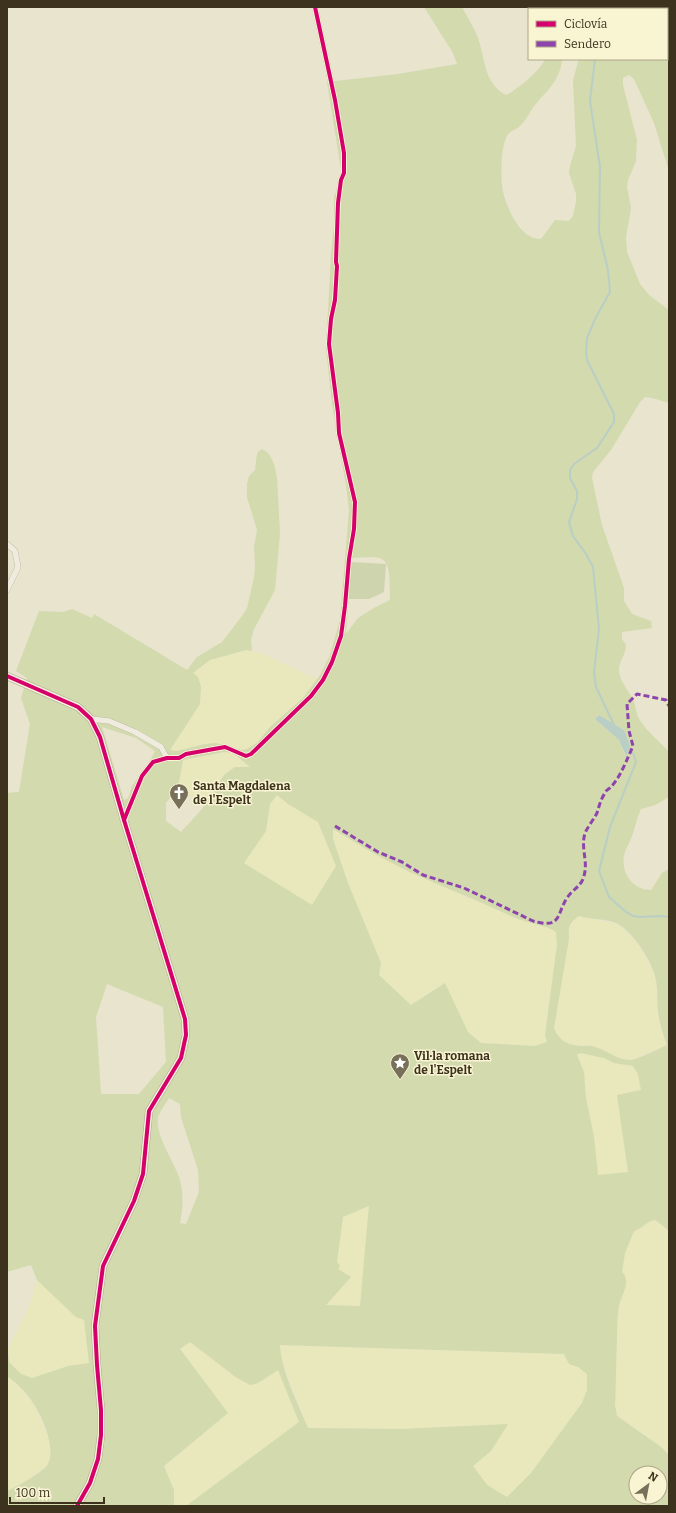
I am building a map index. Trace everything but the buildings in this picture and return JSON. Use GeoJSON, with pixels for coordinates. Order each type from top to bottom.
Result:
{"type":"FeatureCollection","features":[{"type":"Feature","properties":{"kind":"street"},"geometry":{"type":"LineString","coordinates":[[124,820],[142,776],[153,762],[167,758],[179,758],[186,754],[224,747],[246,756],[251,754],[311,696],[321,683],[332,662],[340,636],[354,529],[355,502],[339,433],[338,413],[329,344],[331,319],[335,300],[339,193],[345,168],[335,100],[314,7]]}},
{"type":"Feature","properties":{"kind":"street"},"geometry":{"type":"LineString","coordinates":[[7,544],[16,551],[18,567],[7,590]]}},
{"type":"Feature","properties":{"kind":"street"},"geometry":{"type":"LineString","coordinates":[[7,676],[78,707],[91,719],[100,736],[124,820],[186,1019],[186,1034],[181,1058],[149,1111],[143,1174],[134,1201],[102,1266],[95,1326],[102,1435],[98,1459],[90,1483],[77,1506]]}},
{"type":"Feature","properties":{"kind":"street"},"geometry":{"type":"LineString","coordinates":[[91,719],[109,721],[135,732],[161,747],[167,758]]}},
{"type":"Feature","properties":{"kind":"shaded area"},"geometry":{"type":"Polygon","coordinates":[[[246,650],[261,653],[316,679],[303,698],[270,727],[257,743],[247,749],[236,749],[216,743],[205,744],[177,751],[170,750],[200,704],[201,687],[198,677],[193,673],[210,660],[246,650]]]}},
{"type":"Feature","properties":{"kind":"shaded area"},"geometry":{"type":"Polygon","coordinates":[[[599,715],[624,730],[630,746],[626,756],[619,740],[595,719],[599,715]]]}},
{"type":"Feature","properties":{"kind":"shaded area"},"geometry":{"type":"Polygon","coordinates":[[[224,752],[233,753],[251,767],[235,767],[224,775],[204,806],[178,788],[183,760],[224,752]]]}},
{"type":"Feature","properties":{"kind":"shaded area"},"geometry":{"type":"Polygon","coordinates":[[[277,795],[288,804],[318,822],[336,866],[312,905],[244,863],[265,831],[270,804],[277,795]]]}},
{"type":"Feature","properties":{"kind":"shaded area"},"geometry":{"type":"Polygon","coordinates":[[[333,829],[368,850],[418,876],[452,889],[465,897],[489,905],[516,918],[550,928],[557,932],[557,945],[545,1035],[548,1042],[535,1046],[481,1043],[468,1032],[444,983],[411,1005],[379,975],[381,963],[348,883],[333,839],[333,829]]]}},
{"type":"Feature","properties":{"kind":"shaded area"},"geometry":{"type":"Polygon","coordinates":[[[579,916],[618,924],[639,946],[656,977],[658,1012],[662,1032],[667,1045],[631,1060],[622,1059],[593,1046],[570,1045],[560,1038],[555,1032],[554,1028],[569,939],[568,927],[571,921],[579,916]]]}},
{"type":"Feature","properties":{"kind":"shaded area"},"geometry":{"type":"Polygon","coordinates":[[[580,1052],[604,1058],[614,1063],[633,1066],[638,1074],[641,1090],[617,1095],[628,1172],[598,1175],[594,1137],[580,1062],[577,1054],[580,1052]]]}},
{"type":"Feature","properties":{"kind":"shaded area"},"geometry":{"type":"Polygon","coordinates":[[[370,1206],[360,1306],[325,1305],[351,1278],[337,1269],[343,1217],[370,1206]]]}},
{"type":"Feature","properties":{"kind":"shaded area"},"geometry":{"type":"Polygon","coordinates":[[[655,1220],[669,1231],[669,1455],[661,1447],[617,1415],[615,1405],[617,1321],[619,1306],[625,1290],[626,1282],[625,1274],[622,1272],[625,1253],[634,1231],[655,1220]]]}},
{"type":"Feature","properties":{"kind":"shaded area"},"geometry":{"type":"Polygon","coordinates":[[[37,1280],[76,1317],[84,1320],[89,1363],[68,1366],[32,1378],[21,1374],[9,1362],[8,1349],[29,1307],[37,1280]]]}},
{"type":"Feature","properties":{"kind":"shaded area"},"geometry":{"type":"Polygon","coordinates":[[[190,1342],[237,1378],[250,1385],[258,1383],[278,1370],[299,1422],[186,1506],[174,1506],[174,1490],[164,1467],[228,1413],[180,1349],[190,1342]]]}},
{"type":"Feature","properties":{"kind":"shaded area"},"geometry":{"type":"Polygon","coordinates":[[[280,1345],[564,1354],[570,1364],[578,1367],[587,1374],[587,1390],[582,1403],[531,1473],[507,1497],[487,1485],[473,1466],[491,1451],[401,1429],[308,1428],[285,1370],[280,1353],[280,1345]]]}},
{"type":"Feature","properties":{"kind":"shaded area"},"geometry":{"type":"Polygon","coordinates":[[[7,1376],[21,1387],[35,1407],[51,1443],[51,1451],[47,1466],[15,1488],[7,1491],[7,1376]]]}},
{"type":"Feature","properties":{"kind":"green space"},"geometry":{"type":"Polygon","coordinates":[[[424,7],[462,7],[478,38],[489,77],[493,84],[506,95],[528,79],[539,69],[545,60],[562,60],[559,73],[549,89],[533,107],[523,123],[509,133],[506,138],[502,154],[501,173],[503,190],[512,216],[524,232],[536,239],[541,239],[555,220],[569,221],[573,216],[576,202],[576,194],[569,173],[576,146],[573,80],[579,60],[668,60],[668,8],[583,7],[669,7],[669,171],[654,123],[634,79],[629,75],[623,78],[623,85],[637,140],[636,161],[628,180],[627,187],[631,208],[626,237],[627,252],[640,284],[649,295],[669,310],[669,403],[645,397],[640,402],[611,450],[593,472],[592,478],[602,525],[624,588],[624,601],[632,614],[651,621],[652,628],[622,632],[622,639],[626,645],[619,668],[620,675],[633,699],[641,722],[669,752],[669,797],[655,805],[641,809],[625,853],[624,869],[626,875],[634,884],[651,890],[662,873],[669,869],[669,1231],[655,1220],[649,1222],[634,1231],[625,1253],[622,1272],[625,1276],[626,1284],[620,1302],[617,1319],[615,1405],[617,1416],[661,1447],[669,1455],[669,1506],[186,1506],[299,1422],[278,1370],[258,1383],[250,1385],[237,1378],[190,1342],[180,1349],[228,1413],[164,1466],[174,1490],[174,1506],[7,1506],[7,1491],[36,1475],[46,1467],[50,1456],[50,1446],[48,1435],[39,1412],[27,1394],[7,1376],[7,1354],[8,1353],[9,1362],[21,1374],[32,1378],[68,1366],[89,1363],[84,1320],[76,1317],[37,1280],[31,1265],[7,1272],[7,793],[19,792],[30,724],[21,698],[27,678],[16,671],[39,611],[63,612],[72,609],[92,618],[94,614],[187,670],[197,657],[222,642],[247,608],[254,578],[254,547],[257,530],[247,497],[247,484],[249,476],[255,470],[257,454],[262,449],[271,457],[277,478],[280,533],[275,590],[254,629],[251,640],[252,651],[246,650],[210,660],[193,673],[198,677],[201,687],[200,704],[170,750],[177,751],[205,744],[216,743],[242,750],[247,749],[257,743],[270,727],[303,698],[320,675],[330,655],[340,620],[349,510],[332,404],[326,349],[334,225],[334,197],[342,176],[327,82],[398,74],[457,64],[453,53],[424,7]],[[369,557],[351,558],[346,634],[358,618],[390,600],[388,570],[383,560],[369,557]],[[599,715],[595,719],[619,740],[625,755],[624,730],[599,715]],[[102,727],[124,800],[128,798],[132,786],[150,761],[155,751],[136,738],[102,727]],[[224,752],[183,760],[178,788],[166,803],[166,821],[181,832],[202,809],[224,775],[235,767],[250,767],[233,753],[224,752]],[[277,795],[270,804],[266,831],[244,863],[312,905],[336,866],[318,822],[288,804],[277,795]],[[333,829],[333,839],[348,883],[381,963],[379,975],[411,1005],[445,983],[468,1032],[481,1043],[535,1046],[547,1042],[545,1035],[557,945],[556,932],[513,917],[408,871],[375,854],[333,829]],[[579,916],[571,923],[569,928],[569,939],[554,1028],[558,1036],[569,1044],[578,1046],[594,1046],[625,1060],[633,1060],[667,1045],[659,1019],[657,984],[655,976],[650,962],[641,947],[630,933],[614,922],[579,916]],[[107,984],[96,1017],[101,1094],[139,1094],[166,1062],[163,1007],[107,984]],[[580,1053],[577,1055],[584,1072],[586,1098],[594,1137],[598,1175],[628,1172],[617,1095],[641,1090],[638,1074],[633,1066],[614,1063],[604,1058],[580,1053]],[[169,1098],[160,1112],[158,1124],[159,1132],[179,1177],[182,1189],[182,1212],[180,1223],[186,1224],[199,1192],[198,1170],[181,1117],[180,1104],[169,1098]],[[369,1206],[343,1217],[337,1262],[340,1266],[338,1269],[351,1277],[326,1305],[360,1306],[369,1206]],[[280,1345],[283,1366],[308,1428],[401,1429],[508,1424],[491,1451],[473,1466],[487,1485],[507,1497],[531,1473],[582,1403],[587,1390],[587,1374],[578,1367],[569,1364],[564,1354],[280,1345]]]}},
{"type":"Feature","properties":{"kind":"green space"},"geometry":{"type":"Polygon","coordinates":[[[351,562],[386,564],[384,592],[369,599],[348,599],[351,562]]]}},
{"type":"Feature","properties":{"kind":"waterway"},"geometry":{"type":"LineString","coordinates":[[595,60],[590,101],[600,167],[599,232],[608,270],[610,292],[595,319],[587,338],[586,353],[587,360],[614,414],[614,422],[597,448],[574,464],[570,470],[570,478],[577,491],[577,499],[569,522],[573,536],[593,567],[599,629],[594,672],[596,687],[614,725]]}},
{"type":"Feature","properties":{"kind":"waterway"},"geometry":{"type":"LineString","coordinates":[[628,747],[634,755],[636,762],[610,827],[599,871],[609,897],[626,912],[633,916],[640,917],[669,917]]}},
{"type":"Feature","properties":{"kind":"marked path"},"geometry":{"type":"LineString","coordinates":[[335,826],[378,852],[402,862],[423,875],[464,888],[533,921],[542,923],[554,922],[557,919],[567,898],[580,884],[584,876],[584,836],[597,813],[605,792],[615,783],[633,746],[629,731],[627,704],[637,694],[666,700],[669,706]]}},
{"type":"Feature","properties":{"kind":"cycle path"},"geometry":{"type":"LineString","coordinates":[[124,820],[142,776],[153,762],[167,758],[179,758],[186,754],[225,747],[246,756],[251,754],[311,696],[323,680],[332,662],[341,636],[349,559],[354,529],[355,502],[339,433],[338,413],[329,344],[331,319],[335,300],[338,203],[341,180],[344,173],[344,153],[335,100],[315,7]]}},
{"type":"Feature","properties":{"kind":"cycle path"},"geometry":{"type":"LineString","coordinates":[[7,676],[78,707],[91,719],[100,737],[185,1019],[186,1035],[181,1058],[149,1111],[143,1174],[134,1201],[103,1266],[95,1326],[101,1410],[101,1435],[98,1459],[90,1483],[77,1506]]}},
{"type":"Feature","properties":{"kind":"place","name":"Santa Magdalena de l'Espelt"},"geometry":{"type":"Point","coordinates":[179,810]}},
{"type":"Feature","properties":{"kind":"place","name":"Vil·la romana de l'Espelt"},"geometry":{"type":"Point","coordinates":[400,1080]}}]}
